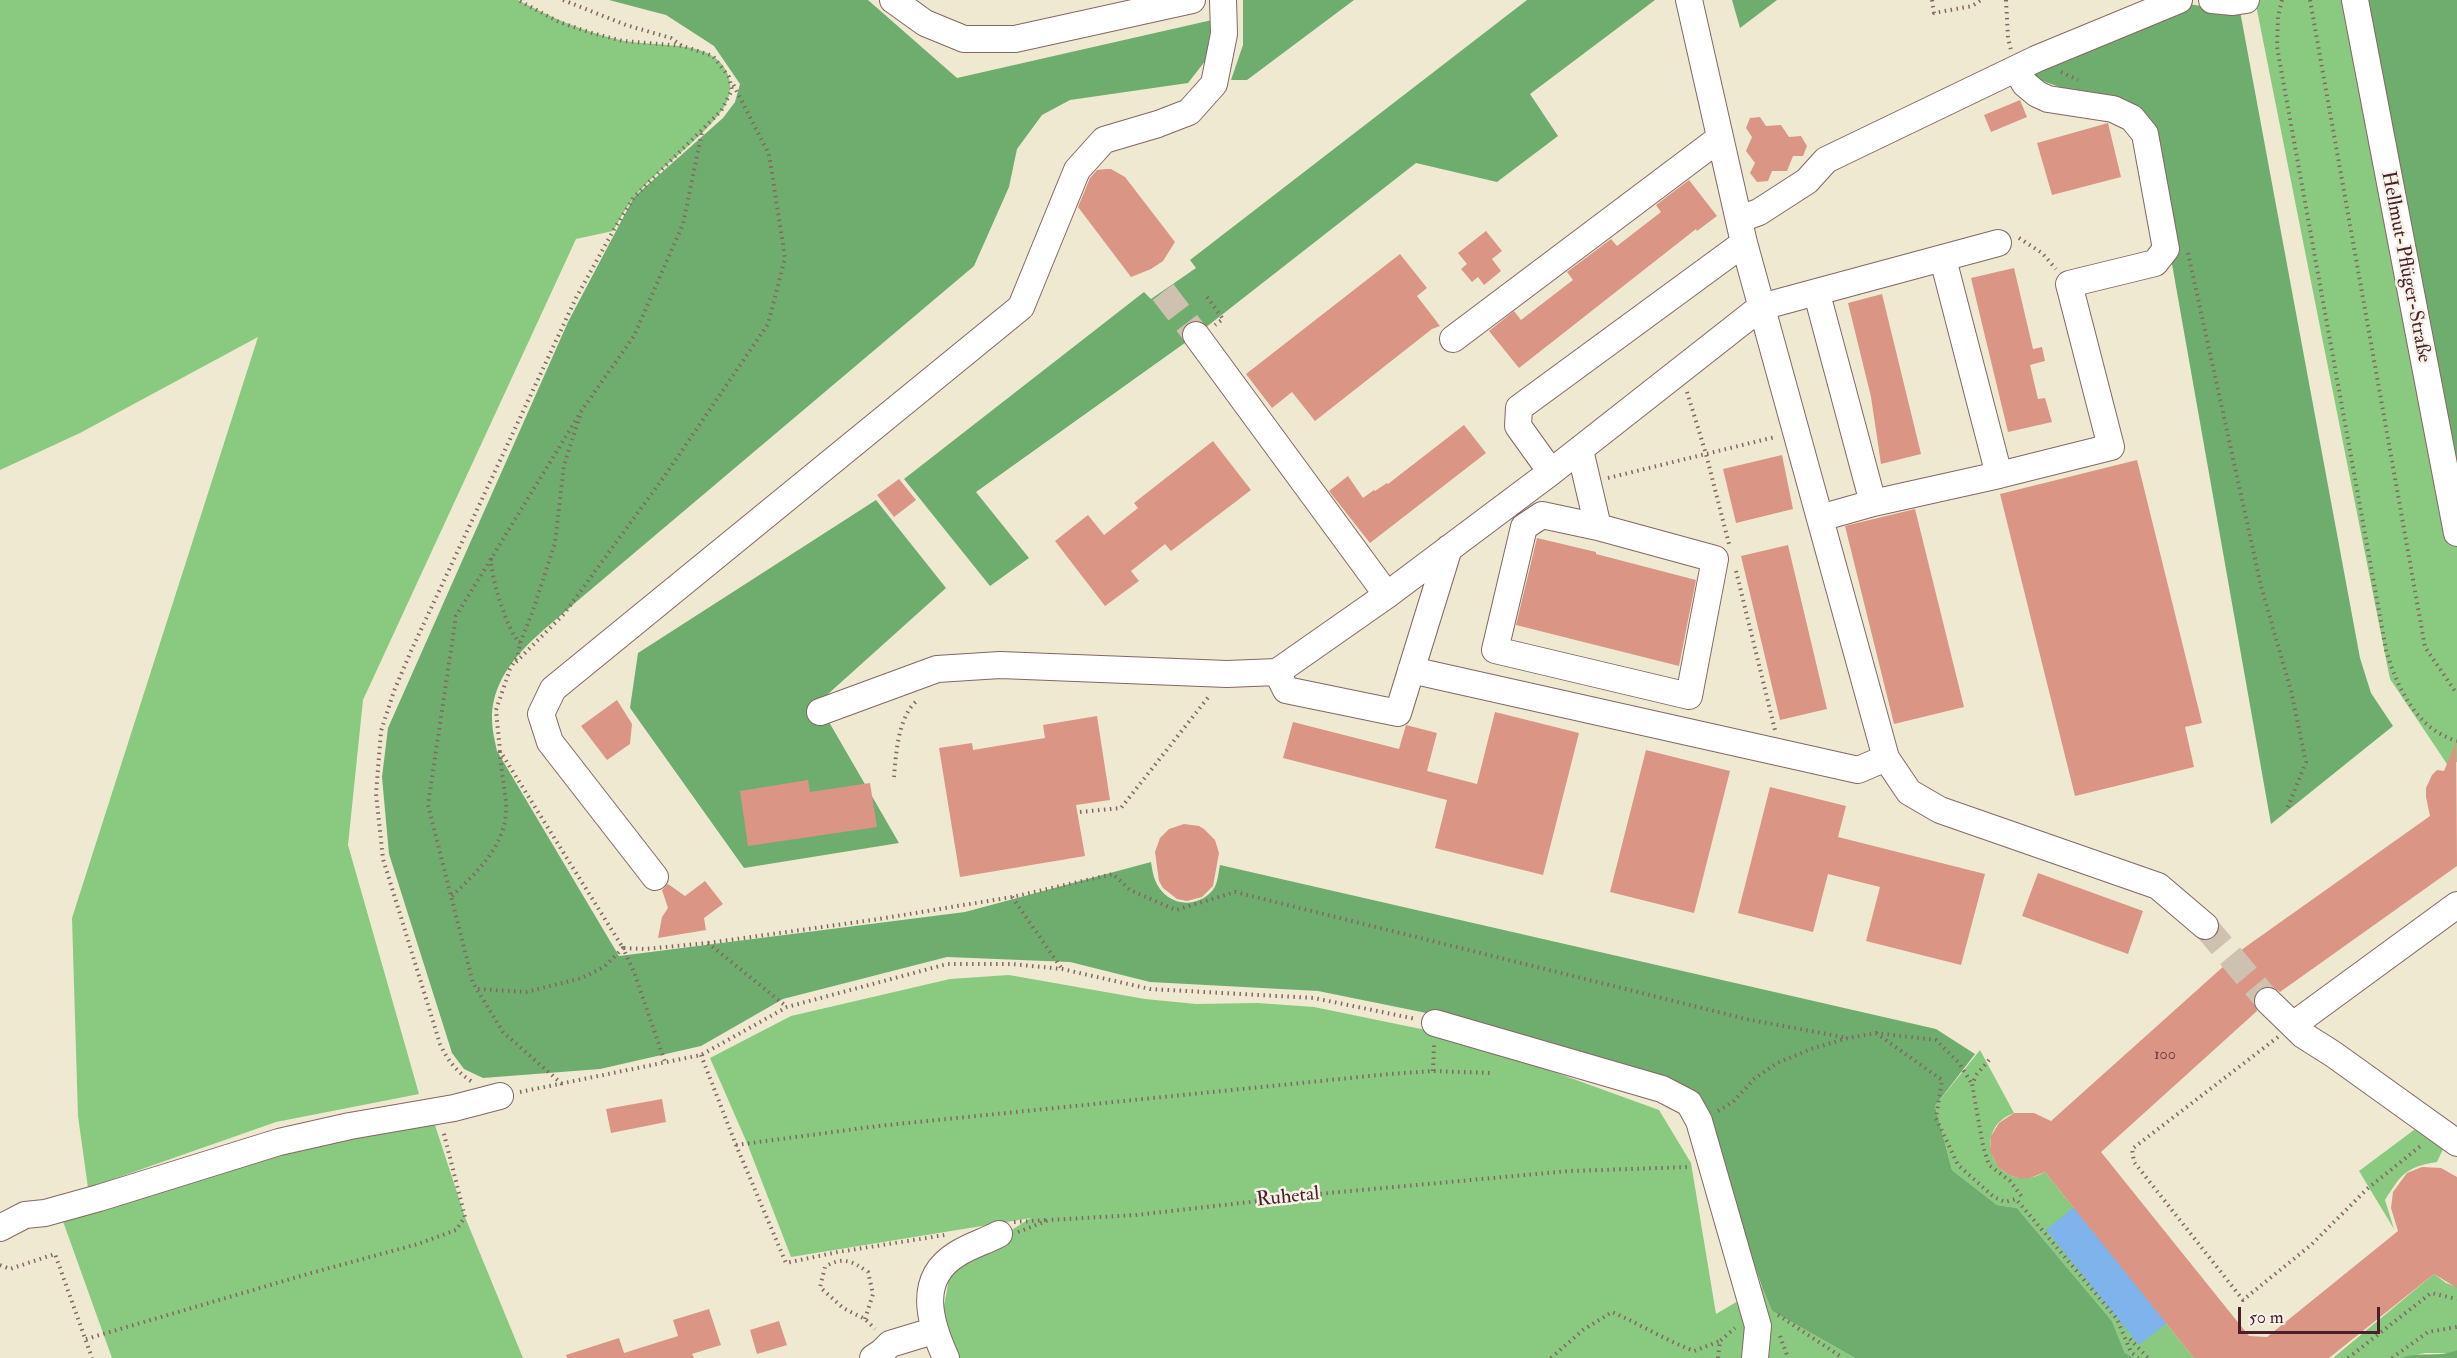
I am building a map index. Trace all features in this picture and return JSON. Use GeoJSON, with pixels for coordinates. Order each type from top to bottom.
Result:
{"type":"FeatureCollection","features":[{"type":"Feature","properties":{"kind":"lane"},"geometry":{"type":"LineString","coordinates":[[893,0],[925,23],[964,39],[1015,39],[1192,0]]}},
{"type":"Feature","properties":{"kind":"lane"},"geometry":{"type":"LineString","coordinates":[[655,877],[550,742],[541,714],[553,689],[1021,308],[1077,170],[1104,140],[1189,112],[1214,84],[1224,34],[1223,0]]}},
{"type":"Feature","properties":{"kind":"lane"},"geometry":{"type":"LineString","coordinates":[[1689,0],[1761,307],[1798,431],[1886,758],[1909,792],[1940,810],[2158,886],[2205,926]]}},
{"type":"Feature","properties":{"kind":"lane"},"geometry":{"type":"LineString","coordinates":[[1551,472],[1518,426],[1519,408],[1742,231],[1759,212],[1807,182],[1826,160],[2026,64],[2179,0]]}},
{"type":"Feature","properties":{"kind":"lane"},"geometry":{"type":"LineString","coordinates":[[2212,0],[2233,2],[2246,0]]}},
{"type":"Feature","properties":{"kind":"lane","name":"Hellmut-Pflüger-Straße"},"geometry":{"type":"LineString","coordinates":[[2355,0],[2457,533]]}},
{"type":"Feature","properties":{"kind":"lane"},"geometry":{"type":"LineString","coordinates":[[1820,518],[1873,503],[2111,447],[2069,284],[2155,263],[2166,249],[2145,134],[2132,118],[2113,110],[2048,99],[2037,94],[2025,84],[2026,64]]}},
{"type":"Feature","properties":{"kind":"lane"},"geometry":{"type":"LineString","coordinates":[[1453,339],[1720,138]]}},
{"type":"Feature","properties":{"kind":"lane"},"geometry":{"type":"LineString","coordinates":[[820,712],[938,669],[1000,665],[1227,674],[1277,672],[1387,595],[1551,472],[1761,307],[1998,243]]}},
{"type":"Feature","properties":{"kind":"lane"},"geometry":{"type":"LineString","coordinates":[[1943,259],[1999,475]]}},
{"type":"Feature","properties":{"kind":"lane"},"geometry":{"type":"LineString","coordinates":[[1816,294],[1873,503]]}},
{"type":"Feature","properties":{"kind":"lane"},"geometry":{"type":"LineString","coordinates":[[1196,335],[1387,595]]}},
{"type":"Feature","properties":{"kind":"lane"},"geometry":{"type":"LineString","coordinates":[[1580,450],[1598,527]]}},
{"type":"Feature","properties":{"kind":"lane"},"geometry":{"type":"LineString","coordinates":[[1542,515],[1598,527],[1715,560],[1689,696],[1495,650],[1524,527],[1542,515]]}},
{"type":"Feature","properties":{"kind":"lane"},"geometry":{"type":"LineString","coordinates":[[1277,672],[1286,690],[1398,713],[1449,548]]}},
{"type":"Feature","properties":{"kind":"lane"},"geometry":{"type":"LineString","coordinates":[[1411,670],[1858,770],[1886,758]]}},
{"type":"Feature","properties":{"kind":"lane"},"geometry":{"type":"LineString","coordinates":[[2293,1025],[2452,918]]}},
{"type":"Feature","properties":{"kind":"lane"},"geometry":{"type":"LineString","coordinates":[[2268,1001],[2303,1035],[2451,1136]]}},
{"type":"Feature","properties":{"kind":"lane"},"geometry":{"type":"LineString","coordinates":[[1435,1023],[1662,1089],[1689,1103],[1699,1121],[1763,1312],[1758,1326],[1755,1358]]}},
{"type":"Feature","properties":{"kind":"lane"},"geometry":{"type":"LineString","coordinates":[[0,1228],[25,1215],[45,1213],[88,1201],[279,1142],[350,1126],[438,1111],[500,1096]]}},
{"type":"Feature","properties":{"kind":"lane"},"geometry":{"type":"LineString","coordinates":[[946,1358],[933,1331],[930,1294],[934,1280],[942,1266],[957,1254],[1002,1229]]}},
{"type":"Feature","properties":{"kind":"lane"},"geometry":{"type":"LineString","coordinates":[[881,1351],[933,1331]]}},
{"type":"Feature","properties":{"kind":"path"},"geometry":{"type":"LineString","coordinates":[[510,669],[564,614],[666,474],[768,324],[785,258],[769,154],[729,77],[713,56],[683,46],[623,41],[592,33],[559,22],[518,0]]}},
{"type":"Feature","properties":{"kind":"path"},"geometry":{"type":"LineString","coordinates":[[563,0],[626,25],[671,38],[683,46]]}},
{"type":"Feature","properties":{"kind":"path"},"geometry":{"type":"LineString","coordinates":[[1932,0],[1934,13],[1972,6],[1981,0]]}},
{"type":"Feature","properties":{"kind":"path"},"geometry":{"type":"LineString","coordinates":[[2006,0],[2008,38],[2026,64],[2087,85]]}},
{"type":"Feature","properties":{"kind":"path"},"geometry":{"type":"LineString","coordinates":[[2282,0],[2278,17],[2277,48],[2386,650],[2396,682],[2409,704],[2442,737],[2457,741]]}},
{"type":"Feature","properties":{"kind":"path"},"geometry":{"type":"LineString","coordinates":[[2310,0],[2425,647],[2457,694]]}},
{"type":"Feature","properties":{"kind":"path"},"geometry":{"type":"LineString","coordinates":[[729,77],[732,90],[728,100],[702,131],[634,197],[576,298],[411,651],[394,691],[381,731],[376,794],[383,859],[440,1044],[447,1059],[457,1071],[500,1096],[701,1055],[787,1007],[947,964],[1012,964],[1062,969],[1150,989],[1314,998],[1435,1023]]}},
{"type":"Feature","properties":{"kind":"path"},"geometry":{"type":"LineString","coordinates":[[562,1084],[503,1032],[473,983],[428,805],[456,616],[582,410],[634,336],[682,224],[702,131]]}},
{"type":"Feature","properties":{"kind":"path"},"geometry":{"type":"LineString","coordinates":[[1998,243],[2019,238],[2042,253],[2069,284]]}},
{"type":"Feature","properties":{"kind":"path"},"geometry":{"type":"LineString","coordinates":[[2187,248],[2261,586],[2291,691],[2306,762],[2287,809]]}},
{"type":"Feature","properties":{"kind":"path"},"geometry":{"type":"LineString","coordinates":[[1588,483],[1798,431]]}},
{"type":"Feature","properties":{"kind":"path"},"geometry":{"type":"LineString","coordinates":[[491,556],[490,568],[505,617],[512,636],[520,643]]}},
{"type":"Feature","properties":{"kind":"path"},"geometry":{"type":"LineString","coordinates":[[1080,812],[1121,808],[1227,674]]}},
{"type":"Feature","properties":{"kind":"path"},"geometry":{"type":"LineString","coordinates":[[894,777],[897,739],[911,705],[920,699]]}},
{"type":"Feature","properties":{"kind":"path"},"geometry":{"type":"LineString","coordinates":[[451,896],[477,873],[500,840],[506,805],[500,751]]}},
{"type":"Feature","properties":{"kind":"path"},"geometry":{"type":"LineString","coordinates":[[708,943],[879,919],[1012,897],[1113,874],[1130,890],[1176,910],[1235,892],[1746,1019],[1848,1038]]}},
{"type":"Feature","properties":{"kind":"path"},"geometry":{"type":"LineString","coordinates":[[1012,897],[1062,969]]}},
{"type":"Feature","properties":{"kind":"path"},"geometry":{"type":"LineString","coordinates":[[477,989],[526,992],[582,978],[604,967],[623,948],[634,972],[665,1062]]}},
{"type":"Feature","properties":{"kind":"path"},"geometry":{"type":"LineString","coordinates":[[2293,1025],[2132,1149],[2134,1162],[2243,1300],[2311,1245],[2367,1189],[2451,1136]]}},
{"type":"Feature","properties":{"kind":"path"},"geometry":{"type":"LineString","coordinates":[[1876,1033],[1942,1080],[1936,1118],[1959,1165],[1994,1197],[2005,1202],[2016,1199],[2117,1319],[2131,1352],[2138,1358]]}},
{"type":"Feature","properties":{"kind":"path"},"geometry":{"type":"LineString","coordinates":[[1699,1121],[1733,1102],[1754,1079],[1777,1064],[1811,1049],[1848,1038],[1876,1033],[1936,1040],[1959,1063],[1971,1084],[1978,1124],[1989,1165],[2010,1181],[2022,1197]]}},
{"type":"Feature","properties":{"kind":"path"},"geometry":{"type":"LineString","coordinates":[[1433,1071],[1434,1049]]}},
{"type":"Feature","properties":{"kind":"path"},"geometry":{"type":"LineString","coordinates":[[701,1055],[786,1263],[947,1234]]}},
{"type":"Feature","properties":{"kind":"path"},"geometry":{"type":"LineString","coordinates":[[1971,1084],[1989,1060]]}},
{"type":"Feature","properties":{"kind":"path"},"geometry":{"type":"LineString","coordinates":[[736,1145],[878,1126],[1433,1071],[1490,1072]]}},
{"type":"Feature","properties":{"kind":"path"},"geometry":{"type":"LineString","coordinates":[[86,1340],[311,1272],[418,1244],[456,1230],[465,1217],[438,1111]]}},
{"type":"Feature","properties":{"kind":"path","name":"Ruhetal"},"geometry":{"type":"LineString","coordinates":[[1002,1229],[1019,1232],[1049,1220],[1136,1215],[1329,1193],[1569,1171],[1690,1167],[1702,1165],[1711,1160]]}},
{"type":"Feature","properties":{"kind":"path"},"geometry":{"type":"LineString","coordinates":[[1002,1229],[1049,1220]]}},
{"type":"Feature","properties":{"kind":"path"},"geometry":{"type":"LineString","coordinates":[[836,1260],[838,1252]]}},
{"type":"Feature","properties":{"kind":"path"},"geometry":{"type":"LineString","coordinates":[[0,1265],[10,1269],[55,1254],[92,1358]]}},
{"type":"Feature","properties":{"kind":"path"},"geometry":{"type":"LineString","coordinates":[[865,1319],[873,1294],[868,1272],[851,1260],[836,1260],[825,1267],[820,1287],[843,1308],[865,1319],[881,1351]]}},
{"type":"Feature","properties":{"kind":"path"},"geometry":{"type":"LineString","coordinates":[[2348,1358],[2431,1293],[2457,1299]]}},
{"type":"Feature","properties":{"kind":"path"},"geometry":{"type":"LineString","coordinates":[[1551,1358],[1583,1330],[1612,1312],[1670,1342],[1694,1351],[1720,1341],[1763,1312],[1843,1358]]}},
{"type":"Feature","properties":{"kind":"path"},"geometry":{"type":"LineString","coordinates":[[2392,1358],[2428,1332],[2457,1327]]}},
{"type":"Feature","properties":{"kind":"path"},"geometry":{"type":"LineString","coordinates":[[2130,1338],[2148,1358]]}},
{"type":"Feature","properties":{"kind":"path"},"geometry":{"type":"LineString","coordinates":[[1718,1358],[1720,1341]]}},
{"type":"Feature","properties":{"kind":"green space"},"geometry":{"type":"Polygon","coordinates":[[[0,0],[518,0],[568,23],[620,40],[706,52],[725,68],[730,81],[729,95],[723,109],[703,132],[635,196],[613,231],[576,239],[363,700],[348,845],[419,1094],[276,1122],[88,1188],[78,1116],[72,918],[258,337],[80,433],[0,470],[0,0]]]}},
{"type":"Feature","properties":{"kind":"green space"},"geometry":{"type":"Polygon","coordinates":[[[609,0],[868,0],[957,78],[1212,20],[1206,60],[1188,83],[1070,100],[1042,115],[1017,149],[1009,187],[974,266],[533,639],[509,667],[494,700],[492,723],[497,751],[619,956],[965,912],[1151,862],[1155,880],[1165,895],[1188,903],[1205,897],[1212,891],[1217,882],[1220,865],[1936,1029],[1975,1054],[1935,1106],[1952,1170],[1997,1205],[2017,1208],[2112,1321],[2125,1353],[2134,1358],[1855,1358],[1772,1311],[1705,1119],[1456,1019],[1318,991],[1150,982],[1070,962],[947,957],[783,999],[701,1046],[600,1069],[483,1078],[464,1069],[452,1053],[389,854],[382,777],[388,728],[568,322],[634,197],[723,118],[735,102],[740,84],[714,46],[666,15],[609,0]]]}},
{"type":"Feature","properties":{"kind":"green space"},"geometry":{"type":"Polygon","coordinates":[[[1243,0],[1354,0],[1247,80],[1231,80],[1243,45],[1243,0]]]}},
{"type":"Feature","properties":{"kind":"green space"},"geometry":{"type":"Polygon","coordinates":[[[1527,0],[1655,0],[1530,94],[1558,136],[1497,182],[1416,163],[1196,335],[976,492],[1029,558],[990,586],[904,479],[1144,292],[1151,299],[1196,268],[1190,260],[1527,0]]]}},
{"type":"Feature","properties":{"kind":"green space"},"geometry":{"type":"Polygon","coordinates":[[[1732,0],[1777,0],[1740,28],[1732,0]]]}},
{"type":"Feature","properties":{"kind":"green space"},"geometry":{"type":"Polygon","coordinates":[[[2255,0],[2355,0],[2457,493],[2457,762],[2447,764],[2390,679],[2255,0]]]}},
{"type":"Feature","properties":{"kind":"green space"},"geometry":{"type":"Polygon","coordinates":[[[2356,0],[2457,0],[2457,493],[2356,0]]]}},
{"type":"Feature","properties":{"kind":"green space"},"geometry":{"type":"Polygon","coordinates":[[[2187,4],[2240,11],[2360,658],[2371,693],[2393,726],[2271,824],[2149,134],[2127,111],[2037,79],[2028,73],[2187,4]]]}},
{"type":"Feature","properties":{"kind":"green space"},"geometry":{"type":"Polygon","coordinates":[[[876,500],[946,588],[818,703],[899,843],[744,868],[630,708],[638,653],[876,500]]]}},
{"type":"Feature","properties":{"kind":"green space"},"geometry":{"type":"Polygon","coordinates":[[[1009,975],[1145,999],[1196,1004],[1258,1003],[1314,1007],[1455,1036],[1659,1110],[1691,1163],[1716,1314],[1762,1287],[1772,1311],[1855,1358],[951,1358],[940,1329],[951,1267],[1031,1218],[791,1257],[747,1143],[710,1058],[791,1016],[950,979],[1009,975]]]}},
{"type":"Feature","properties":{"kind":"green space"},"geometry":{"type":"Polygon","coordinates":[[[1980,1050],[2014,1113],[2000,1122],[1992,1134],[1991,1147],[1994,1159],[2002,1170],[2014,1177],[2028,1178],[2045,1172],[2194,1358],[2134,1358],[2125,1353],[2112,1321],[2017,1208],[1997,1205],[1952,1170],[1935,1106],[1980,1050]]]}},
{"type":"Feature","properties":{"kind":"green space"},"geometry":{"type":"Polygon","coordinates":[[[432,1116],[465,1217],[523,1358],[112,1358],[60,1213],[249,1152],[432,1116]]]}},
{"type":"Feature","properties":{"kind":"green space"},"geometry":{"type":"Polygon","coordinates":[[[2418,1127],[2444,1147],[2437,1162],[2418,1167],[2405,1174],[2395,1184],[2385,1200],[2394,1229],[2359,1171],[2418,1127]]]}},
{"type":"Feature","properties":{"kind":"green space"},"geometry":{"type":"Polygon","coordinates":[[[2434,1274],[2446,1283],[2457,1287],[2457,1350],[2451,1353],[2425,1353],[2401,1358],[2333,1358],[2434,1274]]]}},
{"type":"Feature","properties":{"kind":"green space"},"geometry":{"type":"Polygon","coordinates":[[[2457,1350],[2457,1358],[2401,1358],[2444,1354],[2457,1350]]]}},
{"type":"Feature","properties":{"kind":"water"},"geometry":{"type":"Polygon","coordinates":[[[2074,1207],[2167,1323],[2139,1345],[2046,1230],[2074,1207]]]}},
{"type":"Feature","properties":{"kind":"building"},"geometry":{"type":"Polygon","coordinates":[[[2020,100],[2027,117],[1991,132],[1984,115],[2020,100]]]}},
{"type":"Feature","properties":{"kind":"building"},"geometry":{"type":"Polygon","coordinates":[[[1760,117],[1766,126],[1781,125],[1789,137],[1801,136],[1807,146],[1803,156],[1793,156],[1787,171],[1772,171],[1768,181],[1757,182],[1750,173],[1755,163],[1746,151],[1752,137],[1746,128],[1750,118],[1760,117]]]}},
{"type":"Feature","properties":{"kind":"building"},"geometry":{"type":"Polygon","coordinates":[[[2108,123],[2121,177],[2052,195],[2037,143],[2108,123]]]}},
{"type":"Feature","properties":{"kind":"building"},"geometry":{"type":"Polygon","coordinates":[[[1111,169],[1125,177],[1175,242],[1163,261],[1131,277],[1078,207],[1090,178],[1097,170],[1111,169]]]}},
{"type":"Feature","properties":{"kind":"building"},"geometry":{"type":"Polygon","coordinates":[[[1689,180],[1717,216],[1697,231],[1696,229],[1519,368],[1489,331],[1514,311],[1521,320],[1573,280],[1567,272],[1611,239],[1617,246],[1661,212],[1656,205],[1689,180]]]}},
{"type":"Feature","properties":{"kind":"building"},"geometry":{"type":"Polygon","coordinates":[[[1486,231],[1502,251],[1492,259],[1501,271],[1484,285],[1478,277],[1472,282],[1461,269],[1467,264],[1458,253],[1486,231]]]}},
{"type":"Feature","properties":{"kind":"building"},"geometry":{"type":"Polygon","coordinates":[[[1400,254],[1427,288],[1417,296],[1440,326],[1432,329],[1315,421],[1292,392],[1272,408],[1246,374],[1400,254]]]}},
{"type":"Feature","properties":{"kind":"building"},"geometry":{"type":"Polygon","coordinates":[[[2014,268],[2033,349],[2042,347],[2045,361],[2030,365],[2038,399],[2045,398],[2052,422],[2008,432],[1971,278],[2014,268]]]}},
{"type":"Feature","properties":{"kind":"building"},"geometry":{"type":"Polygon","coordinates":[[[1882,294],[1921,454],[1881,464],[1871,397],[1848,303],[1882,294]]]}},
{"type":"Feature","properties":{"kind":"building"},"geometry":{"type":"Polygon","coordinates":[[[1464,425],[1486,453],[1370,543],[1329,491],[1348,476],[1363,498],[1388,484],[1464,425]]]}},
{"type":"Feature","properties":{"kind":"building"},"geometry":{"type":"Polygon","coordinates":[[[1213,441],[1251,490],[1171,551],[1165,544],[1131,571],[1139,581],[1105,606],[1055,541],[1088,515],[1104,535],[1138,508],[1134,503],[1213,441]]]}},
{"type":"Feature","properties":{"kind":"building"},"geometry":{"type":"Polygon","coordinates":[[[1782,455],[1793,509],[1736,523],[1723,469],[1782,455]]]}},
{"type":"Feature","properties":{"kind":"building"},"geometry":{"type":"Polygon","coordinates":[[[2137,460],[2202,723],[2185,727],[2194,767],[2075,796],[2000,494],[2137,460]]]}},
{"type":"Feature","properties":{"kind":"building"},"geometry":{"type":"Polygon","coordinates":[[[899,479],[916,500],[894,517],[877,495],[899,479]]]}},
{"type":"Feature","properties":{"kind":"building"},"geometry":{"type":"Polygon","coordinates":[[[1915,509],[1964,707],[1894,724],[1845,526],[1915,509]]]}},
{"type":"Feature","properties":{"kind":"building"},"geometry":{"type":"Polygon","coordinates":[[[1537,538],[1696,580],[1679,666],[1516,625],[1537,538]]]}},
{"type":"Feature","properties":{"kind":"building"},"geometry":{"type":"Polygon","coordinates":[[[1788,545],[1827,709],[1780,720],[1741,556],[1788,545]]]}},
{"type":"Feature","properties":{"kind":"building"},"geometry":{"type":"Polygon","coordinates":[[[617,700],[632,724],[630,744],[607,760],[581,726],[617,700]]]}},
{"type":"Feature","properties":{"kind":"building"},"geometry":{"type":"Polygon","coordinates":[[[1495,712],[1579,733],[1543,875],[1435,848],[1447,800],[1283,758],[1293,722],[1399,749],[1406,725],[1437,733],[1427,771],[1477,784],[1495,712]]]}},
{"type":"Feature","properties":{"kind":"building"},"geometry":{"type":"Polygon","coordinates":[[[1097,716],[1110,800],[1076,805],[1085,856],[960,877],[939,748],[972,743],[973,750],[1045,738],[1043,725],[1097,716]]]}},
{"type":"Feature","properties":{"kind":"building"},"geometry":{"type":"Polygon","coordinates":[[[2456,742],[2457,866],[2280,992],[2271,986],[2258,990],[2253,998],[2257,1011],[2101,1152],[2249,1336],[2267,1337],[2398,1231],[2391,1208],[2393,1192],[2407,1173],[2422,1167],[2441,1168],[2457,1177],[2457,1288],[2434,1274],[2329,1358],[2194,1358],[2045,1172],[2021,1179],[2009,1175],[1998,1167],[1990,1151],[1991,1136],[1999,1123],[2014,1113],[2034,1113],[2051,1121],[2244,948],[2430,816],[2426,788],[2437,770],[2444,771],[2456,742]]]}},
{"type":"Feature","properties":{"kind":"building"},"geometry":{"type":"Polygon","coordinates":[[[1646,750],[1730,771],[1694,913],[1610,892],[1646,750]]]}},
{"type":"Feature","properties":{"kind":"building"},"geometry":{"type":"Polygon","coordinates":[[[808,780],[810,792],[870,783],[877,827],[748,846],[740,791],[808,780]]]}},
{"type":"Feature","properties":{"kind":"building"},"geometry":{"type":"Polygon","coordinates":[[[1770,787],[1846,806],[1838,837],[1985,874],[1961,965],[1866,941],[1880,887],[1828,874],[1813,932],[1738,913],[1770,787]]]}},
{"type":"Feature","properties":{"kind":"building"},"geometry":{"type":"Polygon","coordinates":[[[1184,824],[1204,829],[1215,840],[1219,853],[1213,886],[1202,897],[1187,901],[1177,899],[1163,888],[1159,881],[1155,852],[1160,838],[1169,829],[1184,824]]]}},
{"type":"Feature","properties":{"kind":"building"},"geometry":{"type":"Polygon","coordinates":[[[2038,873],[2143,911],[2128,954],[2022,916],[2038,873]]]}},
{"type":"Feature","properties":{"kind":"building"},"geometry":{"type":"Polygon","coordinates":[[[705,881],[723,904],[704,918],[706,930],[658,938],[662,917],[668,908],[662,890],[668,884],[685,896],[705,881]]]}},
{"type":"Feature","properties":{"kind":"building"},"geometry":{"type":"Polygon","coordinates":[[[662,1099],[666,1122],[611,1133],[606,1109],[662,1099]]]}},
{"type":"Feature","properties":{"kind":"building"},"geometry":{"type":"Polygon","coordinates":[[[709,1309],[721,1345],[692,1354],[694,1358],[567,1358],[566,1355],[619,1338],[624,1353],[678,1336],[673,1320],[709,1309]]]}},
{"type":"Feature","properties":{"kind":"building"},"geometry":{"type":"Polygon","coordinates":[[[779,1321],[787,1345],[757,1354],[750,1330],[779,1321]]]}},
{"type":"Feature","properties":{"kind":"tunnel"},"geometry":{"type":"LineString","coordinates":[[1163,292],[1196,335]]}},
{"type":"Feature","properties":{"kind":"tunnel"},"geometry":{"type":"LineString","coordinates":[[2205,926],[2268,1001]]}}]}
